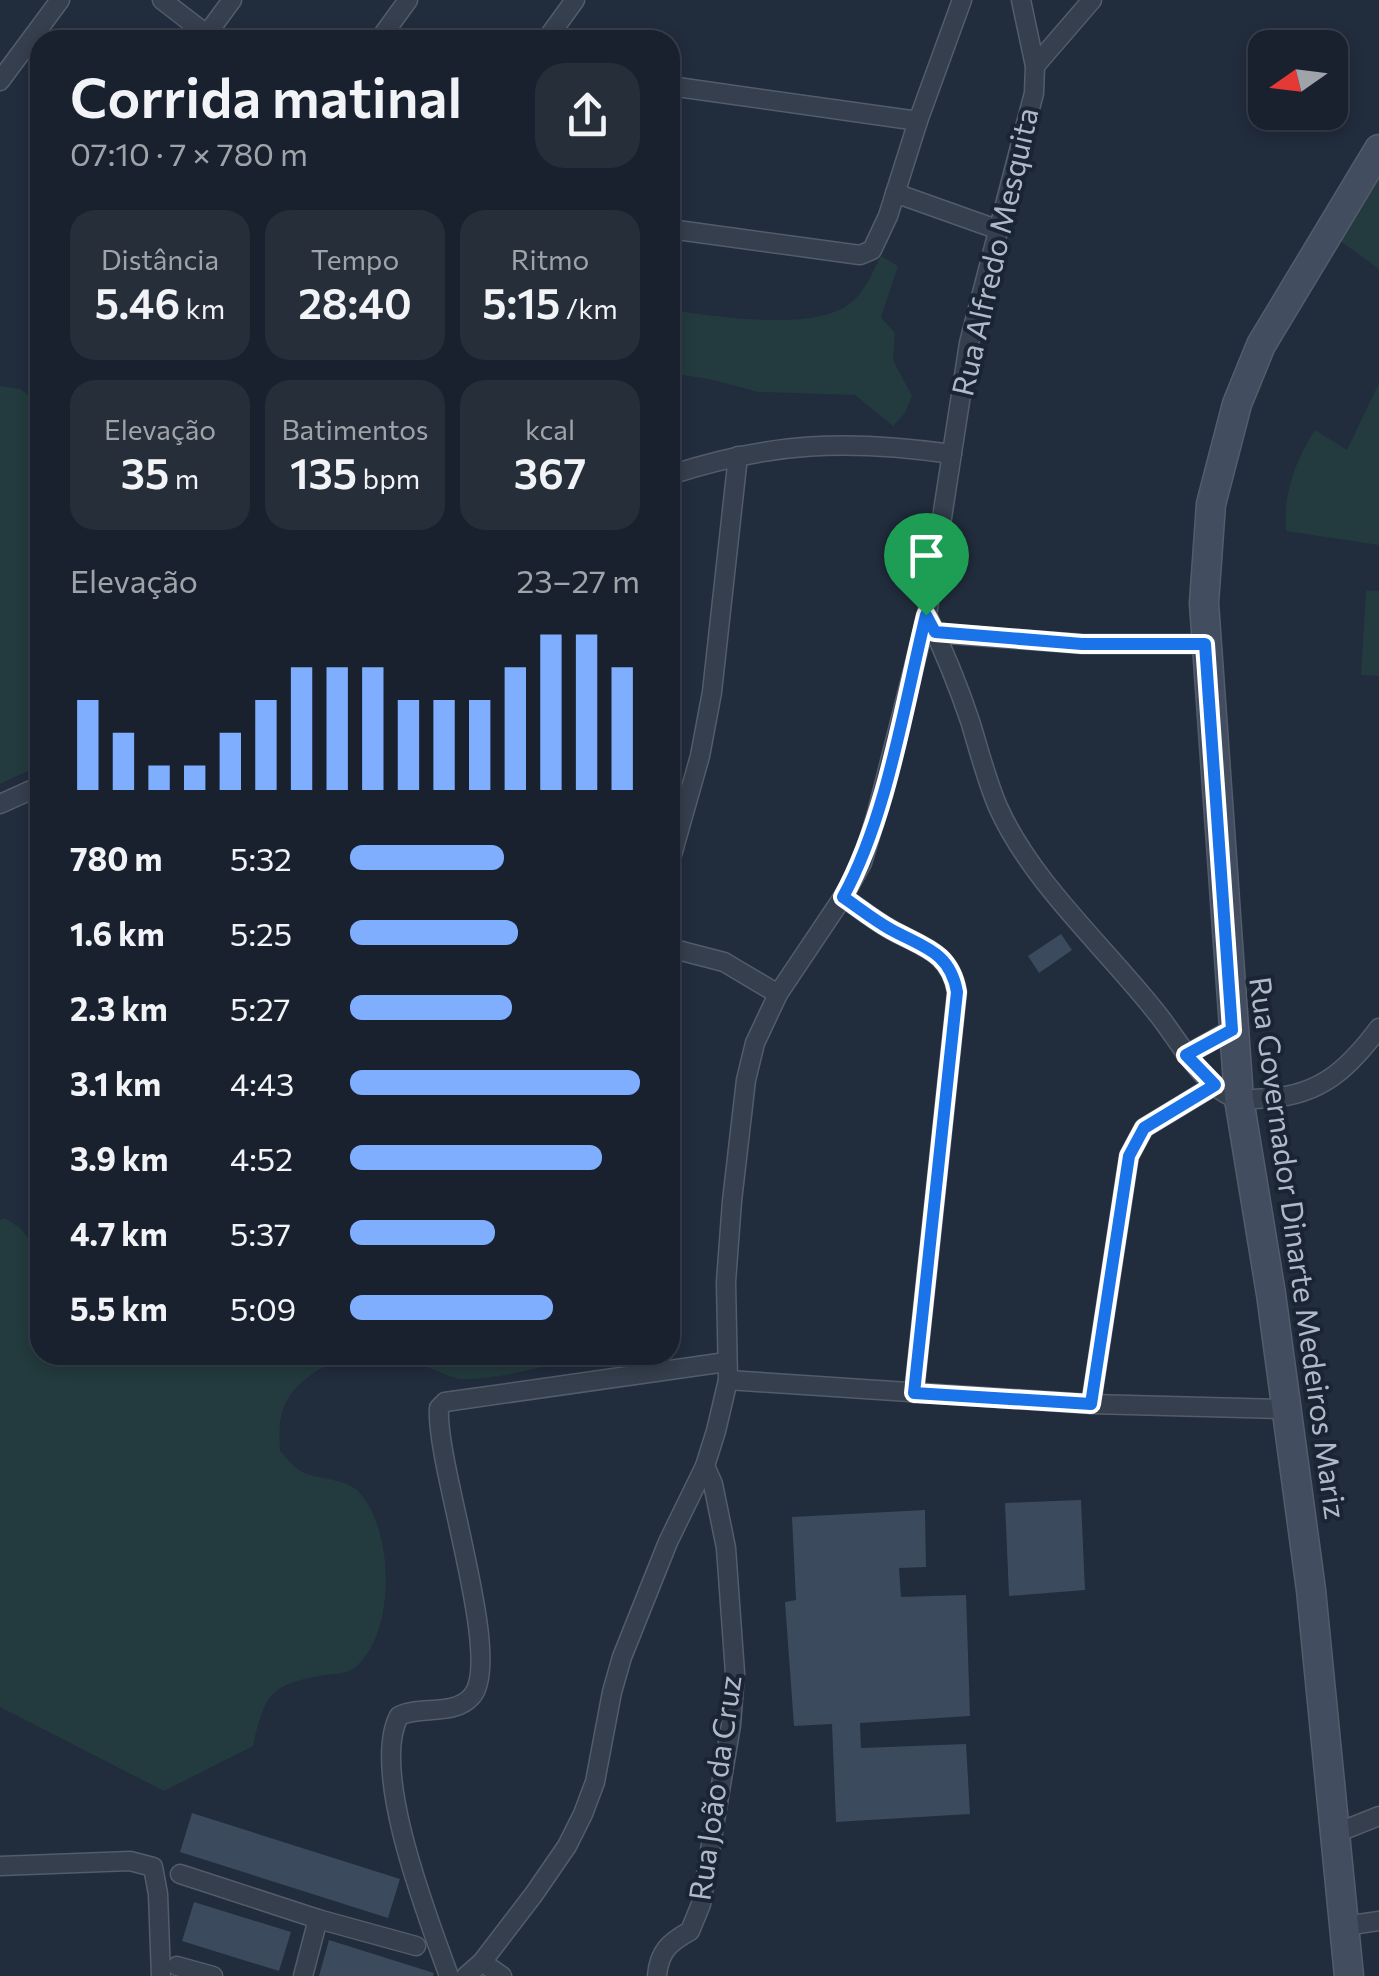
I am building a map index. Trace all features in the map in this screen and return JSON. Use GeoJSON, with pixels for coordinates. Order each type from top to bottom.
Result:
{"type":"FeatureCollection","features":[{"type":"Feature","properties":{"kind":"main road","name":"Rua Governador Dinarte Medeiros Mariz"},"geometry":{"type":"LineString","coordinates":[[1348,1976],[1311,1590],[1271,1294],[1227,1092],[1232,1030],[1205,644],[1206,561],[1212,504],[1237,404],[1270,330],[1379,149]]}},
{"type":"Feature","properties":{"kind":"street"},"geometry":{"type":"LineString","coordinates":[[38,30],[60,0]]}},
{"type":"Feature","properties":{"kind":"street"},"geometry":{"type":"LineString","coordinates":[[162,0],[201,30]]}},
{"type":"Feature","properties":{"kind":"street"},"geometry":{"type":"LineString","coordinates":[[214,30],[232,0]]}},
{"type":"Feature","properties":{"kind":"street"},"geometry":{"type":"LineString","coordinates":[[386,30],[408,0]]}},
{"type":"Feature","properties":{"kind":"street"},"geometry":{"type":"LineString","coordinates":[[553,30],[575,0]]}},
{"type":"Feature","properties":{"kind":"street"},"geometry":{"type":"LineString","coordinates":[[680,229],[863,255],[876,246],[962,0]]}},
{"type":"Feature","properties":{"kind":"street"},"geometry":{"type":"LineString","coordinates":[[1021,0],[1035,66]]}},
{"type":"Feature","properties":{"kind":"street"},"geometry":{"type":"LineString","coordinates":[[1035,66],[1092,0]]}},
{"type":"Feature","properties":{"kind":"street"},"geometry":{"type":"LineString","coordinates":[[0,81],[30,40]]}},
{"type":"Feature","properties":{"kind":"street","name":"Rua Alfredo Mesquita"},"geometry":{"type":"LineString","coordinates":[[466,1976],[482,1962],[534,1894],[567,1846],[583,1814],[595,1782],[622,1657],[668,1542],[705,1466],[727,1371],[726,1282],[746,1080],[755,1043],[778,994],[862,863],[878,813],[931,624],[970,343],[1027,123],[1035,66]]}},
{"type":"Feature","properties":{"kind":"street"},"geometry":{"type":"LineString","coordinates":[[680,87],[918,121]]}},
{"type":"Feature","properties":{"kind":"street"},"geometry":{"type":"LineString","coordinates":[[895,193],[999,230]]}},
{"type":"Feature","properties":{"kind":"street"},"geometry":{"type":"LineString","coordinates":[[680,472],[738,456],[833,444],[885,444],[952,454]]}},
{"type":"Feature","properties":{"kind":"street"},"geometry":{"type":"LineString","coordinates":[[680,827],[700,756],[712,692],[738,456]]}},
{"type":"Feature","properties":{"kind":"street"},"geometry":{"type":"LineString","coordinates":[[1205,644],[1082,644],[931,624],[970,720],[986,777],[1011,830],[1047,882],[1157,1013],[1186,1055],[1227,1092]]}},
{"type":"Feature","properties":{"kind":"street"},"geometry":{"type":"LineString","coordinates":[[0,804],[30,790]]}},
{"type":"Feature","properties":{"kind":"street"},"geometry":{"type":"LineString","coordinates":[[843,897],[894,932],[936,951],[948,966],[957,992],[914,1393]]}},
{"type":"Feature","properties":{"kind":"street"},"geometry":{"type":"LineString","coordinates":[[680,951],[724,962],[778,994]]}},
{"type":"Feature","properties":{"kind":"street"},"geometry":{"type":"LineString","coordinates":[[1091,1404],[1124,1179],[1135,1140],[1144,1128],[1227,1092],[1280,1097],[1304,1093],[1342,1072],[1379,1028]]}},
{"type":"Feature","properties":{"kind":"street"},"geometry":{"type":"LineString","coordinates":[[1186,1055],[1232,1030]]}},
{"type":"Feature","properties":{"kind":"street"},"geometry":{"type":"LineString","coordinates":[[448,1976],[404,1834],[392,1786],[390,1752],[399,1716],[460,1704],[471,1697],[479,1682],[477,1630],[438,1408],[446,1402],[727,1371],[914,1393],[1091,1404],[1284,1409]]}},
{"type":"Feature","properties":{"kind":"street","name":"Rua João da Cruz"},"geometry":{"type":"LineString","coordinates":[[657,1976],[664,1950],[675,1938],[690,1932],[701,1904],[731,1725],[735,1658],[730,1585],[719,1508],[705,1466]]}},
{"type":"Feature","properties":{"kind":"street"},"geometry":{"type":"LineString","coordinates":[[1334,1834],[1379,1816]]}},
{"type":"Feature","properties":{"kind":"street"},"geometry":{"type":"LineString","coordinates":[[0,1866],[130,1861],[148,1864],[157,1880],[169,1971],[213,1976]]}},
{"type":"Feature","properties":{"kind":"street"},"geometry":{"type":"LineString","coordinates":[[180,1874],[416,1946]]}},
{"type":"Feature","properties":{"kind":"street"},"geometry":{"type":"LineString","coordinates":[[303,1976],[318,1919]]}},
{"type":"Feature","properties":{"kind":"street"},"geometry":{"type":"LineString","coordinates":[[1345,1926],[1379,1921]]}},
{"type":"Feature","properties":{"kind":"street"},"geometry":{"type":"LineString","coordinates":[[482,1962],[502,1976]]}},
{"type":"Feature","properties":{"kind":"green space"},"geometry":{"type":"Polygon","coordinates":[[[1379,172],[1379,269],[1336,238],[1379,172]]]}},
{"type":"Feature","properties":{"kind":"green space"},"geometry":{"type":"Polygon","coordinates":[[[881,256],[898,266],[881,317],[895,333],[893,360],[912,396],[905,413],[893,426],[855,395],[758,392],[680,375],[680,311],[764,320],[815,317],[852,302],[881,256]]]}},
{"type":"Feature","properties":{"kind":"green space"},"geometry":{"type":"Polygon","coordinates":[[[1379,383],[1379,545],[1286,531],[1286,504],[1292,478],[1315,430],[1347,450],[1379,383]]]}},
{"type":"Feature","properties":{"kind":"green space"},"geometry":{"type":"Polygon","coordinates":[[[0,386],[20,389],[30,396],[30,770],[0,784],[0,386]]]}},
{"type":"Feature","properties":{"kind":"green space"},"geometry":{"type":"Polygon","coordinates":[[[1366,590],[1379,591],[1379,676],[1361,675],[1366,590]]]}},
{"type":"Feature","properties":{"kind":"green space"},"geometry":{"type":"Polygon","coordinates":[[[5,1218],[20,1228],[30,1240],[30,1365],[329,1365],[302,1382],[289,1397],[282,1413],[280,1451],[302,1472],[354,1487],[371,1509],[379,1530],[386,1582],[384,1608],[368,1652],[344,1673],[282,1687],[267,1703],[253,1746],[164,1791],[0,1707],[0,1220],[5,1218]]]}},
{"type":"Feature","properties":{"kind":"green space"},"geometry":{"type":"Polygon","coordinates":[[[418,1365],[549,1365],[477,1379],[454,1378],[418,1365]]]}},
{"type":"Feature","properties":{"kind":"building"},"geometry":{"type":"Polygon","coordinates":[[[1061,934],[1072,950],[1039,973],[1028,956],[1061,934]]]}},
{"type":"Feature","properties":{"kind":"building"},"geometry":{"type":"Polygon","coordinates":[[[1081,1500],[1085,1590],[1009,1596],[1005,1503],[1081,1500]]]}},
{"type":"Feature","properties":{"kind":"building"},"geometry":{"type":"Polygon","coordinates":[[[925,1510],[926,1567],[899,1568],[901,1597],[966,1595],[970,1716],[860,1723],[861,1748],[966,1744],[970,1814],[836,1822],[832,1724],[794,1726],[785,1602],[796,1600],[792,1517],[925,1510]]]}},
{"type":"Feature","properties":{"kind":"building"},"geometry":{"type":"Polygon","coordinates":[[[192,1813],[400,1879],[388,1918],[180,1852],[192,1813]]]}},
{"type":"Feature","properties":{"kind":"building"},"geometry":{"type":"Polygon","coordinates":[[[194,1902],[291,1932],[279,1971],[182,1941],[194,1902]]]}},
{"type":"Feature","properties":{"kind":"building"},"geometry":{"type":"Polygon","coordinates":[[[329,1940],[434,1973],[319,1976],[329,1940]]]}},
{"type":"Feature","properties":{"kind":"route"},"geometry":{"type":"LineString","coordinates":[[926,615],[935,632],[1082,644],[1205,644],[1232,1030],[1186,1055],[1215,1085],[1144,1128],[1135,1140],[1124,1179],[1091,1404],[914,1393],[957,992],[948,966],[936,951],[894,932],[843,897],[862,863],[878,813],[926,615]]}}]}
